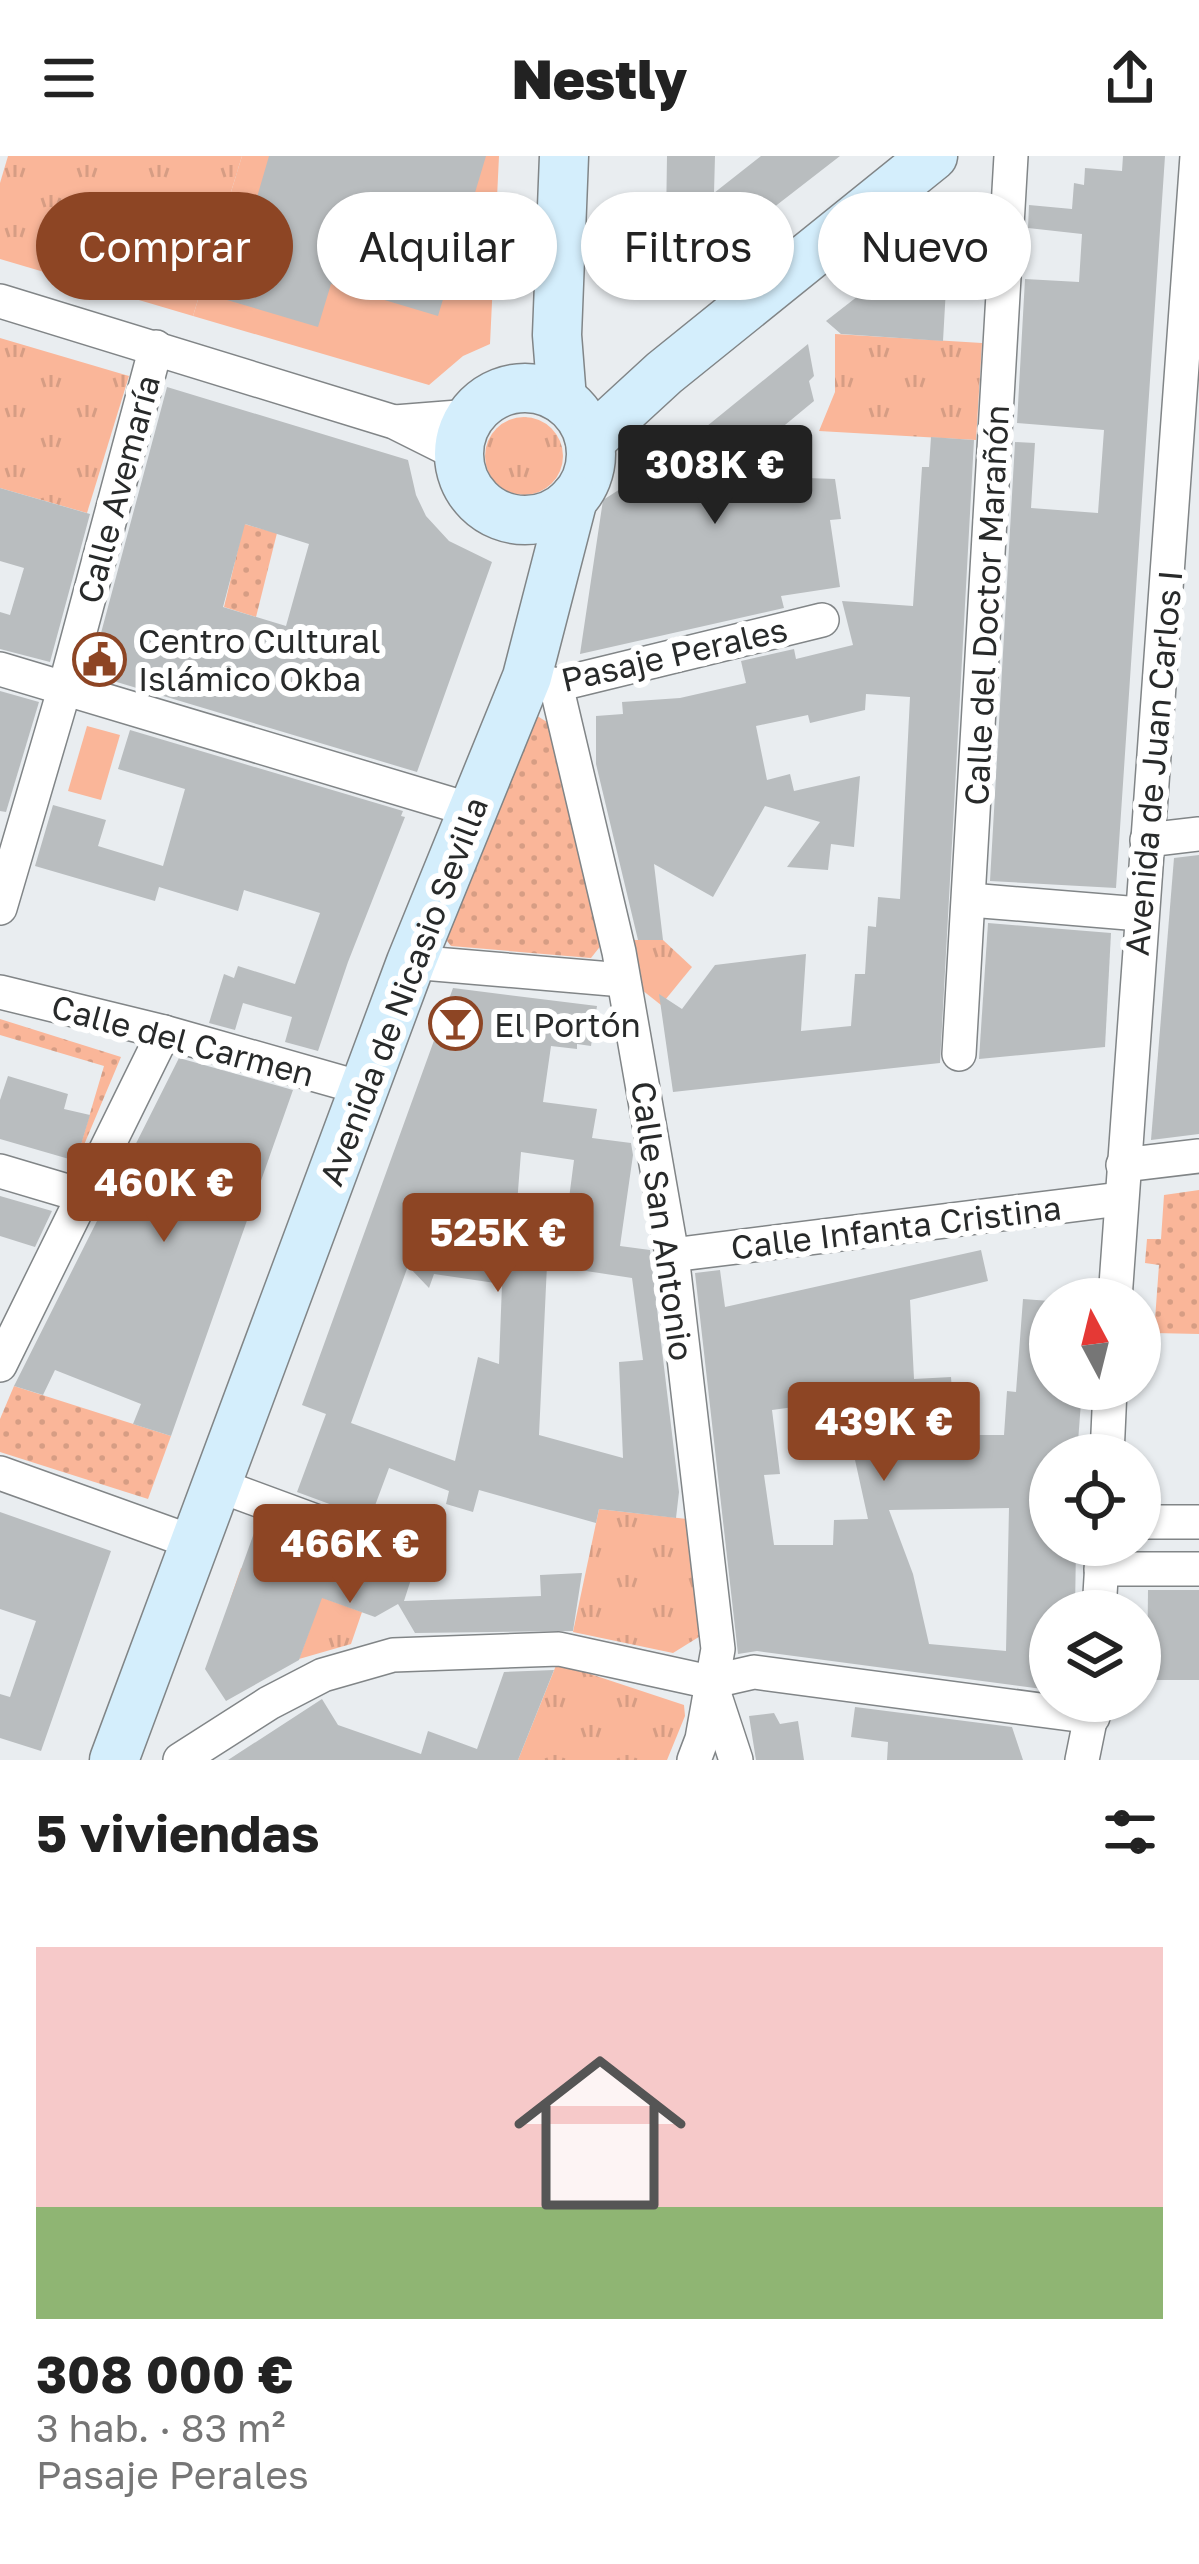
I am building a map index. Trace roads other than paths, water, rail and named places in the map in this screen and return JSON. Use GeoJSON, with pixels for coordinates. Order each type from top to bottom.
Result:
{"type":"FeatureCollection","features":[{"type":"Feature","properties":{"kind":"main road"},"geometry":{"type":"LineString","coordinates":[[564,156],[557,335],[562,409],[589,472],[573,499],[543,518],[507,518],[472,494],[462,475],[464,435],[485,401],[562,409],[664,374],[933,156]]}},
{"type":"Feature","properties":{"kind":"main road","name":"Avenida de Nicasio Sevilla"},"geometry":{"type":"LineString","coordinates":[[541,627],[573,499]]}},
{"type":"Feature","properties":{"kind":"main road","name":"Avenida de Nicasio Sevilla"},"geometry":{"type":"LineString","coordinates":[[114,1760],[192,1542],[471,810],[541,681],[541,627],[528,556],[507,518]]}},
{"type":"Feature","properties":{"kind":"street","name":"Calle del Doctor Marañón"},"geometry":{"type":"LineString","coordinates":[[959,1054],[1012,156]]}},
{"type":"Feature","properties":{"kind":"street","name":"Avenida de Juan Carlos I"},"geometry":{"type":"LineString","coordinates":[[1116,1278],[1140,914],[1183,584],[1197,177]]}},
{"type":"Feature","properties":{"kind":"street"},"geometry":{"type":"LineString","coordinates":[[0,301],[394,422],[464,435]]}},
{"type":"Feature","properties":{"kind":"street","name":"Calle Avemaría"},"geometry":{"type":"LineString","coordinates":[[0,908],[156,346]]}},
{"type":"Feature","properties":{"kind":"street","name":"Pasaje Perales"},"geometry":{"type":"LineString","coordinates":[[541,681],[822,620]]}},
{"type":"Feature","properties":{"kind":"street"},"geometry":{"type":"LineString","coordinates":[[0,669],[471,810]]}},
{"type":"Feature","properties":{"kind":"street","name":"Calle San Antonio"},"geometry":{"type":"LineString","coordinates":[[541,681],[622,980],[672,1255],[718,1648],[710,1682],[736,1760]]}},
{"type":"Feature","properties":{"kind":"street"},"geometry":{"type":"LineString","coordinates":[[1148,841],[1199,835]]}},
{"type":"Feature","properties":{"kind":"street"},"geometry":{"type":"LineString","coordinates":[[970,900],[1140,914]]}},
{"type":"Feature","properties":{"kind":"street"},"geometry":{"type":"LineString","coordinates":[[411,962],[622,980]]}},
{"type":"Feature","properties":{"kind":"street","name":"Calle del Carmen"},"geometry":{"type":"LineString","coordinates":[[0,992],[365,1089]]}},
{"type":"Feature","properties":{"kind":"street"},"geometry":{"type":"LineString","coordinates":[[0,1365],[164,1032]]}},
{"type":"Feature","properties":{"kind":"street"},"geometry":{"type":"LineString","coordinates":[[1123,1165],[1199,1156]]}},
{"type":"Feature","properties":{"kind":"street"},"geometry":{"type":"LineString","coordinates":[[0,1171],[84,1196]]}},
{"type":"Feature","properties":{"kind":"street","name":"Calle Infanta Cristina"},"geometry":{"type":"LineString","coordinates":[[672,1255],[1120,1199]]}},
{"type":"Feature","properties":{"kind":"street"},"geometry":{"type":"LineString","coordinates":[[0,1473],[192,1542]]}},
{"type":"Feature","properties":{"kind":"street"},"geometry":{"type":"LineString","coordinates":[[214,1484],[383,1546]]}},
{"type":"Feature","properties":{"kind":"street"},"geometry":{"type":"LineString","coordinates":[[1161,1522],[1199,1522]]}},
{"type":"Feature","properties":{"kind":"street"},"geometry":{"type":"LineString","coordinates":[[1161,1564],[1199,1569]]}},
{"type":"Feature","properties":{"kind":"street"},"geometry":{"type":"LineString","coordinates":[[180,1760],[323,1675],[393,1655],[559,1649],[710,1682],[754,1672],[1029,1702]]}},
{"type":"Feature","properties":{"kind":"street"},"geometry":{"type":"LineString","coordinates":[[694,1760],[702,1739],[710,1682]]}},
{"type":"Feature","properties":{"kind":"street"},"geometry":{"type":"LineString","coordinates":[[1082,1760],[1091,1722]]}},
{"type":"Feature","properties":{"kind":"place","name":"Centro Cultural Islámico Okba"},"geometry":{"type":"Point","coordinates":[99,659]}},
{"type":"Feature","properties":{"kind":"place","name":"El Portón"},"geometry":{"type":"Point","coordinates":[455,1024]}}]}
